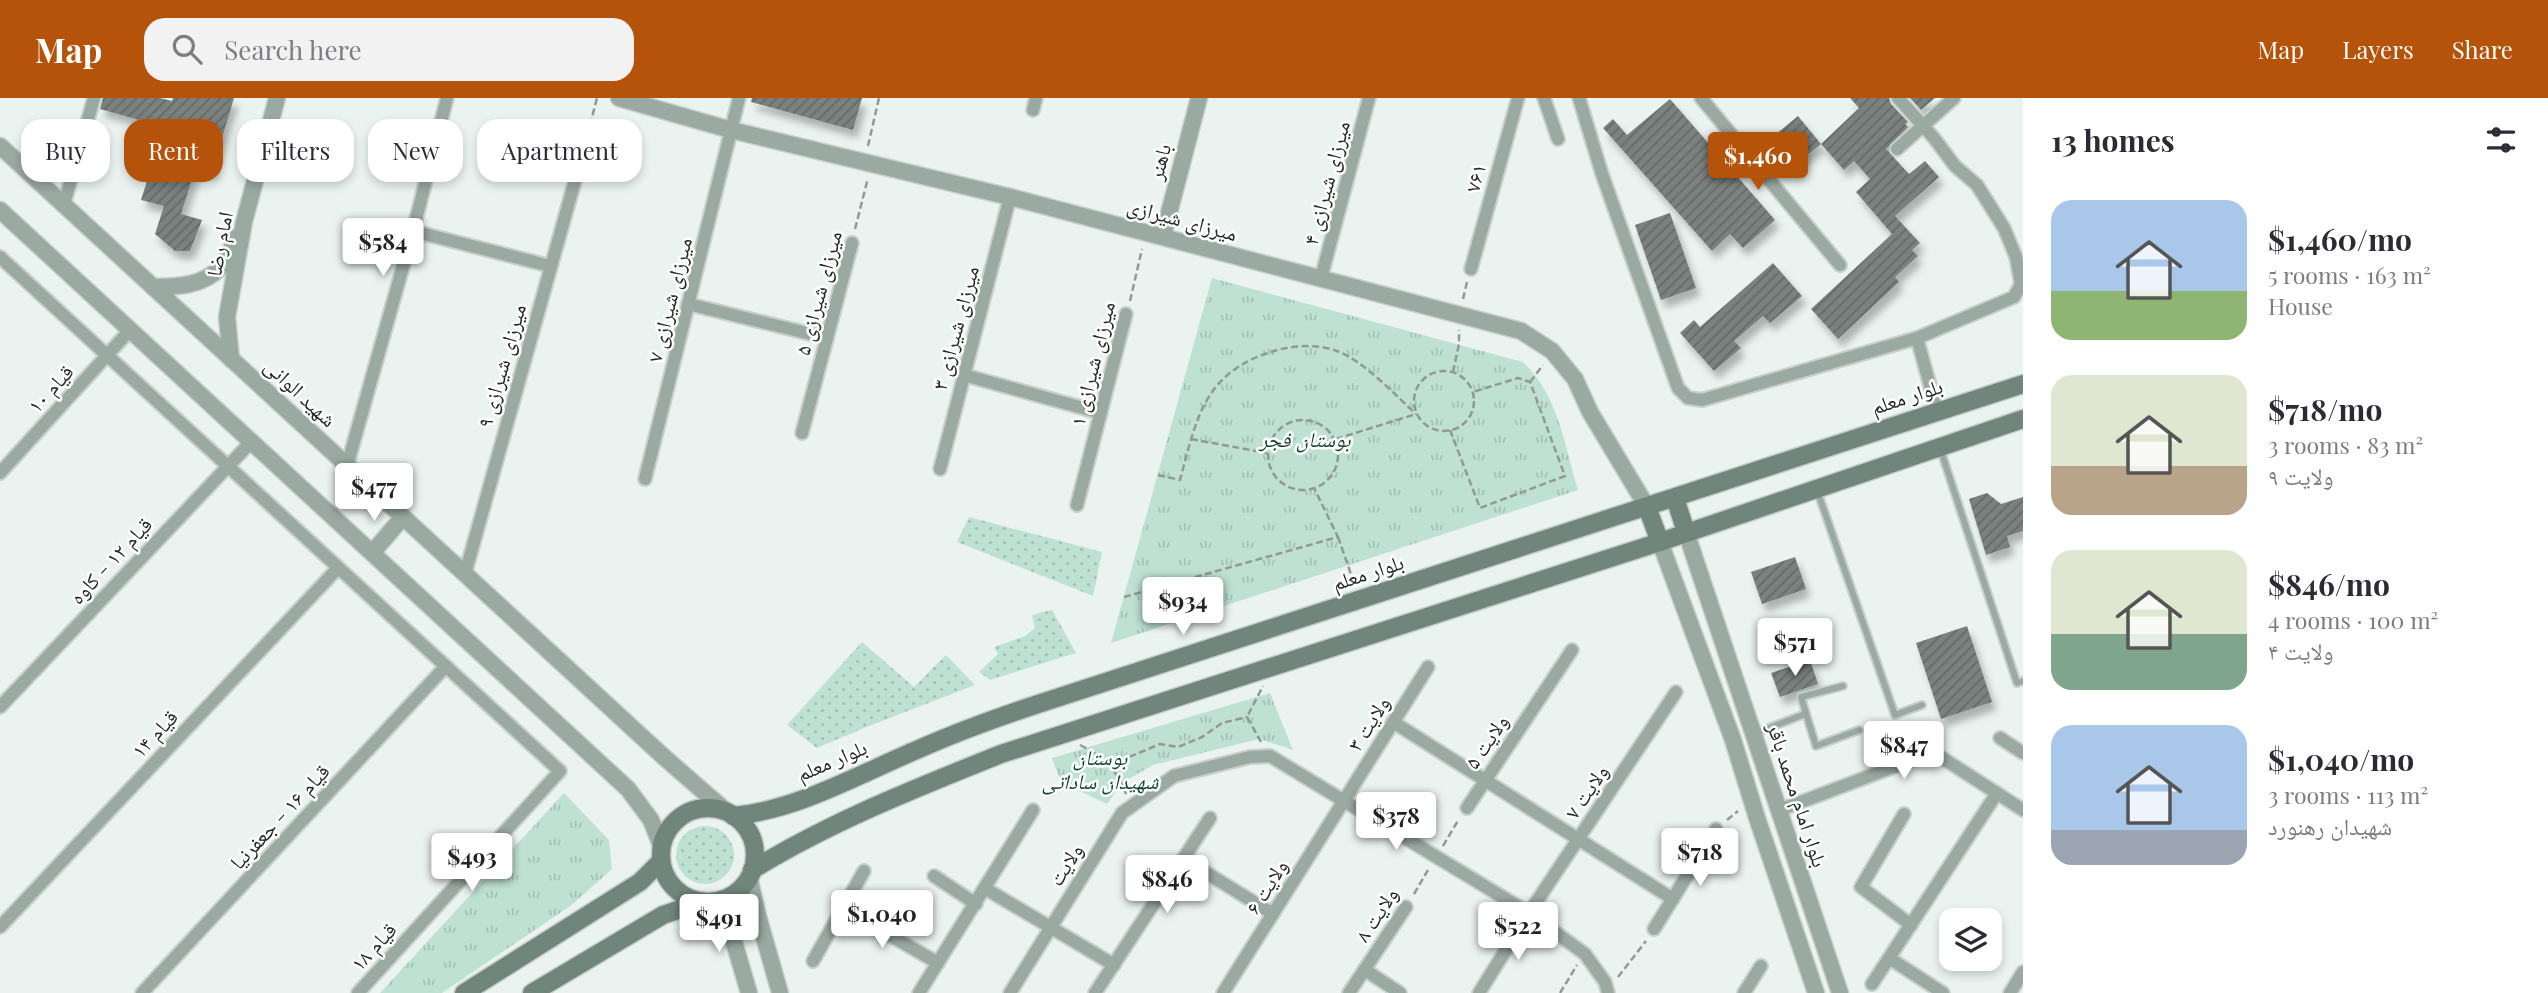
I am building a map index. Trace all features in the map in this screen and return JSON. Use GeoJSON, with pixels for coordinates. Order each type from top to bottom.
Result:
{"type":"FeatureCollection","features":[{"type":"Feature","properties":{"kind":"main road","name":"بلوار معلم"},"geometry":{"type":"LineString","coordinates":[[730,814],[762,813],[989,721],[2023,384]]}},
{"type":"Feature","properties":{"kind":"main road"},"geometry":{"type":"LineString","coordinates":[[532,993],[663,915],[736,893],[751,874],[820,832],[1001,754],[1660,542],[2023,419]]}},
{"type":"Feature","properties":{"kind":"main road"},"geometry":{"type":"LineString","coordinates":[[1675,498],[1686,532]]}},
{"type":"Feature","properties":{"kind":"main road"},"geometry":{"type":"LineString","coordinates":[[1647,507],[1660,542]]}},
{"type":"Feature","properties":{"kind":"main road"},"geometry":{"type":"LineString","coordinates":[[707,902],[679,892],[664,873],[662,855],[671,826],[691,811],[715,809],[730,814],[746,827],[755,850],[751,874]]}},
{"type":"Feature","properties":{"kind":"main road"},"geometry":{"type":"LineString","coordinates":[[464,993],[632,887],[662,855]]}},
{"type":"Feature","properties":{"kind":"street"},"geometry":{"type":"LineString","coordinates":[[64,204],[94,98]]}},
{"type":"Feature","properties":{"kind":"street","name":"امام رضا"},"geometry":{"type":"LineString","coordinates":[[231,359],[228,317],[244,222],[277,98]]}},
{"type":"Feature","properties":{"kind":"street"},"geometry":{"type":"LineString","coordinates":[[347,466],[447,98]]}},
{"type":"Feature","properties":{"kind":"street","name":"میرزای شیرازی"},"geometry":{"type":"LineString","coordinates":[[619,98],[731,130],[1010,197],[1521,331],[1552,351],[1575,379],[1590,412],[1647,507]]}},
{"type":"Feature","properties":{"kind":"street","name":"میرزای شیرازی ۷"},"geometry":{"type":"LineString","coordinates":[[645,479],[739,98]]}},
{"type":"Feature","properties":{"kind":"street","name":"باهنر"},"geometry":{"type":"LineString","coordinates":[[1163,236],[1199,98]]}},
{"type":"Feature","properties":{"kind":"street","name":"میرزای شیرازی ۴"},"geometry":{"type":"LineString","coordinates":[[1321,278],[1369,98]]}},
{"type":"Feature","properties":{"kind":"street","name":"۷۶۱"},"geometry":{"type":"LineString","coordinates":[[1471,269],[1518,98]]}},
{"type":"Feature","properties":{"kind":"street"},"geometry":{"type":"LineString","coordinates":[[1544,98],[1558,139]]}},
{"type":"Feature","properties":{"kind":"street"},"geometry":{"type":"LineString","coordinates":[[1579,98],[1602,174],[1678,388],[1688,398],[1702,400],[1917,338],[2014,297],[2021,284],[2017,257],[2004,228],[1977,184],[1955,166],[1898,98]]}},
{"type":"Feature","properties":{"kind":"street"},"geometry":{"type":"LineString","coordinates":[[1701,98],[1840,265]]}},
{"type":"Feature","properties":{"kind":"street"},"geometry":{"type":"LineString","coordinates":[[1897,149],[1954,98]]}},
{"type":"Feature","properties":{"kind":"street","name":"شهید الوانی"},"geometry":{"type":"LineString","coordinates":[[0,146],[730,814]]}},
{"type":"Feature","properties":{"kind":"street","name":"میرزای شیرازی ۹"},"geometry":{"type":"LineString","coordinates":[[465,573],[574,182]]}},
{"type":"Feature","properties":{"kind":"street","name":"میرزای شیرازی ۳"},"geometry":{"type":"LineString","coordinates":[[940,469],[1010,197]]}},
{"type":"Feature","properties":{"kind":"street"},"geometry":{"type":"LineString","coordinates":[[0,210],[628,789],[651,820],[662,855]]}},
{"type":"Feature","properties":{"kind":"street"},"geometry":{"type":"LineString","coordinates":[[153,287],[178,288],[202,280],[222,266],[244,222]]}},
{"type":"Feature","properties":{"kind":"street"},"geometry":{"type":"LineString","coordinates":[[413,231],[550,266]]}},
{"type":"Feature","properties":{"kind":"street","name":"میرزای شیرازی ۵"},"geometry":{"type":"LineString","coordinates":[[802,433],[852,243]]}},
{"type":"Feature","properties":{"kind":"street"},"geometry":{"type":"LineString","coordinates":[[0,257],[446,667]]}},
{"type":"Feature","properties":{"kind":"street"},"geometry":{"type":"LineString","coordinates":[[688,304],[827,338]]}},
{"type":"Feature","properties":{"kind":"street","name":"میرزای شیرازی ۱"},"geometry":{"type":"LineString","coordinates":[[1077,505],[1126,314]]}},
{"type":"Feature","properties":{"kind":"street","name":"قیام ۱۰"},"geometry":{"type":"LineString","coordinates":[[0,473],[130,330]]}},
{"type":"Feature","properties":{"kind":"street"},"geometry":{"type":"LineString","coordinates":[[1917,338],[1937,411]]}},
{"type":"Feature","properties":{"kind":"street"},"geometry":{"type":"LineString","coordinates":[[964,375],[1101,413]]}},
{"type":"Feature","properties":{"kind":"street","name":"قیام ۱۲ - کاوه"},"geometry":{"type":"LineString","coordinates":[[0,707],[251,442]]}},
{"type":"Feature","properties":{"kind":"street"},"geometry":{"type":"LineString","coordinates":[[372,553],[403,517]]}},
{"type":"Feature","properties":{"kind":"street","name":"بلوار امام محمد باقر"},"geometry":{"type":"LineString","coordinates":[[1686,532],[1840,993]]}},
{"type":"Feature","properties":{"kind":"street","name":"بلوار امام محمد باقر"},"geometry":{"type":"LineString","coordinates":[[1660,542],[1733,740],[1816,993]]}},
{"type":"Feature","properties":{"kind":"street","name":"قیام ۱۴"},"geometry":{"type":"LineString","coordinates":[[0,928],[338,568]]}},
{"type":"Feature","properties":{"kind":"street","name":"ولایت ۵"},"geometry":{"type":"LineString","coordinates":[[1467,807],[1572,650]]}},
{"type":"Feature","properties":{"kind":"street","name":"قیام ۱۸"},"geometry":{"type":"LineString","coordinates":[[358,993],[560,771],[446,667]]}},
{"type":"Feature","properties":{"kind":"street","name":"قیام ۱۶ - جعفرنیا"},"geometry":{"type":"LineString","coordinates":[[142,993],[446,667]]}},
{"type":"Feature","properties":{"kind":"street","name":"ولایت ۳"},"geometry":{"type":"LineString","coordinates":[[1344,801],[1428,667]]}},
{"type":"Feature","properties":{"kind":"street","name":"ولایت ۷"},"geometry":{"type":"LineString","coordinates":[[1479,993],[1676,692]]}},
{"type":"Feature","properties":{"kind":"street"},"geometry":{"type":"LineString","coordinates":[[1393,722],[1673,899]]}},
{"type":"Feature","properties":{"kind":"street"},"geometry":{"type":"LineString","coordinates":[[2000,738],[2023,753]]}},
{"type":"Feature","properties":{"kind":"street"},"geometry":{"type":"LineString","coordinates":[[1780,810],[1933,752],[2023,810]]}},
{"type":"Feature","properties":{"kind":"street"},"geometry":{"type":"LineString","coordinates":[[1270,756],[1529,913],[1585,954],[1606,987]]}},
{"type":"Feature","properties":{"kind":"street","name":"ولایت"},"geometry":{"type":"LineString","coordinates":[[1010,993],[1122,813],[1174,776],[1250,757],[1270,756]]}},
{"type":"Feature","properties":{"kind":"street"},"geometry":{"type":"LineString","coordinates":[[1872,984],[1997,793]]}},
{"type":"Feature","properties":{"kind":"street","name":"ولایت ۶"},"geometry":{"type":"LineString","coordinates":[[1223,993],[1344,801]]}},
{"type":"Feature","properties":{"kind":"street"},"geometry":{"type":"LineString","coordinates":[[919,993],[1033,810]]}},
{"type":"Feature","properties":{"kind":"street"},"geometry":{"type":"LineString","coordinates":[[1904,814],[1861,887],[1911,925]]}},
{"type":"Feature","properties":{"kind":"street"},"geometry":{"type":"LineString","coordinates":[[1095,993],[1210,818]]}},
{"type":"Feature","properties":{"kind":"street"},"geometry":{"type":"LineString","coordinates":[[1654,929],[1716,829]]}},
{"type":"Feature","properties":{"kind":"street"},"geometry":{"type":"LineString","coordinates":[[1184,859],[1273,914]]}},
{"type":"Feature","properties":{"kind":"street"},"geometry":{"type":"LineString","coordinates":[[813,961],[864,871]]}},
{"type":"Feature","properties":{"kind":"street"},"geometry":{"type":"LineString","coordinates":[[751,874],[758,916],[780,993]]}},
{"type":"Feature","properties":{"kind":"street"},"geometry":{"type":"LineString","coordinates":[[934,876],[976,904]]}},
{"type":"Feature","properties":{"kind":"street"},"geometry":{"type":"LineString","coordinates":[[986,889],[1114,965]]}},
{"type":"Feature","properties":{"kind":"street"},"geometry":{"type":"LineString","coordinates":[[707,902],[729,925],[749,993]]}},
{"type":"Feature","properties":{"kind":"street","name":"ولایت ۸"},"geometry":{"type":"LineString","coordinates":[[1349,993],[1406,906]]}},
{"type":"Feature","properties":{"kind":"street"},"geometry":{"type":"LineString","coordinates":[[843,908],[938,963]]}},
{"type":"Feature","properties":{"kind":"street"},"geometry":{"type":"LineString","coordinates":[[1889,958],[1943,993]]}},
{"type":"Feature","properties":{"kind":"street"},"geometry":{"type":"LineString","coordinates":[[1744,993],[1761,966]]}},
{"type":"Feature","properties":{"kind":"street"},"geometry":{"type":"LineString","coordinates":[[1365,970],[1400,993]]}},
{"type":"Feature","properties":{"kind":"street"},"geometry":{"type":"LineString","coordinates":[[2010,993],[2023,972]]}},
{"type":"Feature","properties":{"kind":"lane"},"geometry":{"type":"LineString","coordinates":[[1940,447],[2017,683],[2023,681]]}},
{"type":"Feature","properties":{"kind":"lane"},"geometry":{"type":"LineString","coordinates":[[1816,488],[1895,715],[1922,705]]}},
{"type":"Feature","properties":{"kind":"lane"},"geometry":{"type":"LineString","coordinates":[[1843,685],[1801,697],[1816,746],[1859,730]]}},
{"type":"Feature","properties":{"kind":"lane"},"geometry":{"type":"LineString","coordinates":[[1754,733],[1805,714]]}},
{"type":"Feature","properties":{"kind":"path"},"geometry":{"type":"LineString","coordinates":[[591,119],[597,98]]}},
{"type":"Feature","properties":{"kind":"path","name":"میرزای شیرازی ۵"},"geometry":{"type":"LineString","coordinates":[[852,243],[879,98]]}},
{"type":"Feature","properties":{"kind":"path","name":"میرزای شیرازی ۱"},"geometry":{"type":"LineString","coordinates":[[1126,314],[1146,232]]}},
{"type":"Feature","properties":{"kind":"path"},"geometry":{"type":"LineString","coordinates":[[1453,372],[1459,344],[1459,314],[1471,269]]}},
{"type":"Feature","properties":{"kind":"path"},"geometry":{"type":"LineString","coordinates":[[1158,475],[1180,480],[1202,408],[1221,379],[1250,358],[1283,348],[1316,346],[1338,351],[1366,367],[1430,428],[1450,430],[1467,420],[1472,411],[1473,392],[1469,383],[1453,372],[1434,372],[1418,384],[1414,394],[1416,414]]}},
{"type":"Feature","properties":{"kind":"path"},"geometry":{"type":"LineString","coordinates":[[1530,382],[1538,375],[1552,351]]}},
{"type":"Feature","properties":{"kind":"path"},"geometry":{"type":"LineString","coordinates":[[1473,392],[1517,378],[1530,382]]}},
{"type":"Feature","properties":{"kind":"path"},"geometry":{"type":"LineString","coordinates":[[1450,430],[1480,508],[1565,476],[1530,382]]}},
{"type":"Feature","properties":{"kind":"path"},"geometry":{"type":"LineString","coordinates":[[1335,440],[1416,414]]}},
{"type":"Feature","properties":{"kind":"path"},"geometry":{"type":"LineString","coordinates":[[1307,419],[1319,423],[1335,440],[1338,451],[1332,474],[1314,488],[1303,490],[1282,483],[1269,465],[1268,453],[1276,433],[1295,420],[1307,419]]}},
{"type":"Feature","properties":{"kind":"path"},"geometry":{"type":"LineString","coordinates":[[1191,439],[1268,453]]}},
{"type":"Feature","properties":{"kind":"path"},"geometry":{"type":"LineString","coordinates":[[1314,488],[1338,537],[1359,600]]}},
{"type":"Feature","properties":{"kind":"path"},"geometry":{"type":"LineString","coordinates":[[1124,597],[1338,537]]}},
{"type":"Feature","properties":{"kind":"path"},"geometry":{"type":"LineString","coordinates":[[1110,765],[1160,744],[1178,747],[1202,737],[1222,723],[1247,716],[1264,686],[1267,667]]}},
{"type":"Feature","properties":{"kind":"path"},"geometry":{"type":"LineString","coordinates":[[1247,716],[1270,756]]}},
{"type":"Feature","properties":{"kind":"path"},"geometry":{"type":"LineString","coordinates":[[1059,734],[1103,757],[1121,783],[1129,808]]}},
{"type":"Feature","properties":{"kind":"path"},"geometry":{"type":"LineString","coordinates":[[1716,829],[1751,800]]}},
{"type":"Feature","properties":{"kind":"path"},"geometry":{"type":"LineString","coordinates":[[1436,857],[1467,807]]}},
{"type":"Feature","properties":{"kind":"path","name":"ولایت ۸"},"geometry":{"type":"LineString","coordinates":[[1406,906],[1436,857]]}},
{"type":"Feature","properties":{"kind":"path"},"geometry":{"type":"LineString","coordinates":[[1606,987],[1621,977],[1654,929]]}},
{"type":"Feature","properties":{"kind":"path"},"geometry":{"type":"LineString","coordinates":[[1560,993],[1585,954]]}},
{"type":"Feature","properties":{"kind":"green space","name":"بوستان فجر"},"geometry":{"type":"Polygon","coordinates":[[[1212,278],[1523,362],[1545,389],[1552,405],[1578,490],[1111,643],[1212,278]]]}},
{"type":"Feature","properties":{"kind":"green space"},"geometry":{"type":"Polygon","coordinates":[[[969,517],[1102,552],[1093,596],[957,542],[969,517]]]}},
{"type":"Feature","properties":{"kind":"green space"},"geometry":{"type":"Polygon","coordinates":[[[1052,610],[1076,653],[990,680],[979,672],[998,654],[994,647],[1025,636],[1035,628],[1032,615],[1052,610]]]}},
{"type":"Feature","properties":{"kind":"green space"},"geometry":{"type":"Polygon","coordinates":[[[862,642],[914,687],[946,655],[975,685],[817,748],[787,725],[862,642]]]}},
{"type":"Feature","properties":{"kind":"green space","name":"بوستان شهیدان ساداتی"},"geometry":{"type":"Polygon","coordinates":[[[1270,693],[1293,750],[1259,739],[1153,765],[1122,783],[1107,804],[1061,782],[1052,758],[1270,693]]]}},
{"type":"Feature","properties":{"kind":"green space"},"geometry":{"type":"Polygon","coordinates":[[[564,793],[609,840],[612,869],[573,904],[442,993],[380,993],[564,793]]]}},
{"type":"Feature","properties":{"kind":"green space"},"geometry":{"type":"Polygon","coordinates":[[[705,826],[726,834],[734,855],[726,876],[705,884],[684,876],[676,855],[684,834],[705,826]]]}},
{"type":"Feature","properties":{"kind":"building"},"geometry":{"type":"Polygon","coordinates":[[[103,98],[160,98],[172,101],[173,98],[234,98],[223,135],[223,119],[136,119],[100,109],[103,98]]]}},
{"type":"Feature","properties":{"kind":"building"},"geometry":{"type":"Polygon","coordinates":[[[752,98],[862,98],[853,130],[751,102],[752,98]]]}},
{"type":"Feature","properties":{"kind":"building"},"geometry":{"type":"Polygon","coordinates":[[[1850,98],[1889,98],[1891,104],[1908,122],[1905,124],[1908,127],[1886,149],[1909,174],[1925,161],[1939,177],[1895,216],[1920,243],[1912,250],[1918,256],[1895,277],[1899,282],[1838,339],[1811,309],[1892,234],[1856,192],[1870,179],[1854,161],[1844,170],[1821,144],[1859,108],[1850,98]]]}},
{"type":"Feature","properties":{"kind":"building"},"geometry":{"type":"Polygon","coordinates":[[[1910,98],[1935,98],[1921,110],[1910,98]]]}},
{"type":"Feature","properties":{"kind":"building"},"geometry":{"type":"Polygon","coordinates":[[[1670,99],[1775,220],[1743,248],[1730,234],[1712,251],[1603,128],[1613,119],[1627,135],[1670,99]]]}},
{"type":"Feature","properties":{"kind":"building"},"geometry":{"type":"Polygon","coordinates":[[[1798,116],[1821,144],[1800,161],[1796,157],[1789,163],[1772,143],[1778,138],[1775,135],[1798,116]]]}},
{"type":"Feature","properties":{"kind":"building"},"geometry":{"type":"Polygon","coordinates":[[[147,182],[191,182],[181,214],[202,220],[190,251],[175,251],[155,234],[164,206],[141,200],[147,182]]]}},
{"type":"Feature","properties":{"kind":"building"},"geometry":{"type":"Polygon","coordinates":[[[1670,213],[1696,288],[1661,300],[1635,225],[1670,213]]]}},
{"type":"Feature","properties":{"kind":"building"},"geometry":{"type":"Polygon","coordinates":[[[1773,263],[1802,296],[1770,323],[1763,316],[1734,341],[1741,348],[1714,371],[1680,333],[1694,320],[1700,327],[1773,263]]]}},
{"type":"Feature","properties":{"kind":"building"},"geometry":{"type":"Polygon","coordinates":[[[1987,493],[2001,504],[2023,497],[2023,531],[2007,536],[2010,547],[1986,555],[1969,499],[1987,493]]]}},
{"type":"Feature","properties":{"kind":"building"},"geometry":{"type":"Polygon","coordinates":[[[1795,557],[1806,589],[1762,604],[1751,572],[1795,557]]]}},
{"type":"Feature","properties":{"kind":"building"},"geometry":{"type":"Polygon","coordinates":[[[1967,626],[1992,702],[1941,719],[1916,643],[1967,626]]]}},
{"type":"Feature","properties":{"kind":"building"},"geometry":{"type":"Polygon","coordinates":[[[1810,660],[1818,684],[1780,697],[1771,673],[1810,660]]]}}]}
